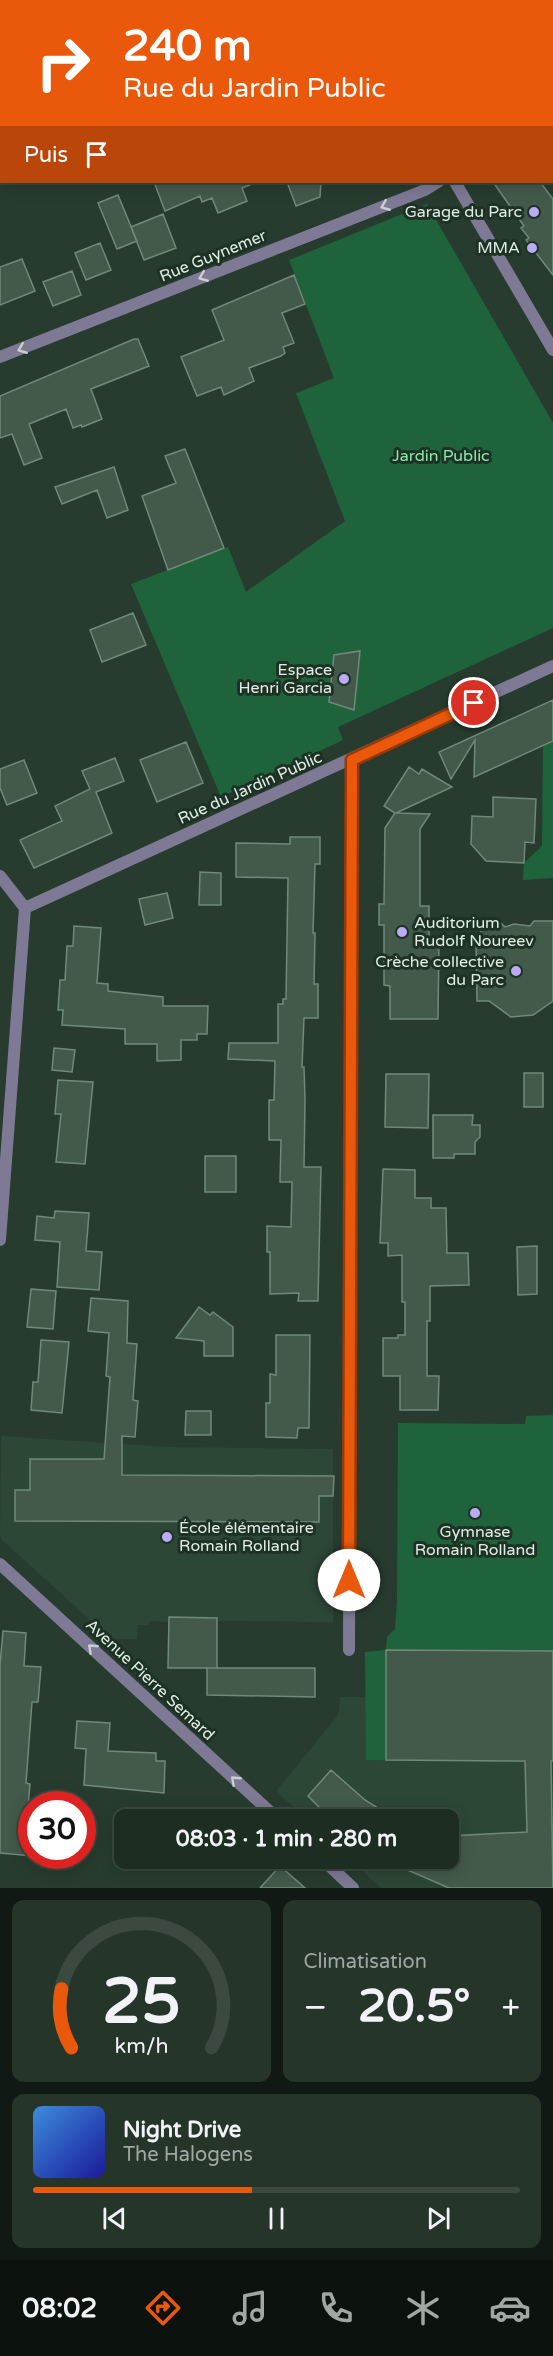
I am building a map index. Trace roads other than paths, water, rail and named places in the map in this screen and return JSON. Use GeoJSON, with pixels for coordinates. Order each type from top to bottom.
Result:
{"type":"FeatureCollection","features":[{"type":"Feature","properties":{"kind":"street","name":"Rue Guynemer"},"geometry":{"type":"LineString","coordinates":[[0,357],[414,194],[436,183]]}},
{"type":"Feature","properties":{"kind":"street"},"geometry":{"type":"LineString","coordinates":[[456,183],[553,350]]}},
{"type":"Feature","properties":{"kind":"street","name":"Rue du Jardin Public"},"geometry":{"type":"LineString","coordinates":[[25,908],[553,666]]}},
{"type":"Feature","properties":{"kind":"street"},"geometry":{"type":"LineString","coordinates":[[349,1650],[352,760]]}},
{"type":"Feature","properties":{"kind":"street"},"geometry":{"type":"LineString","coordinates":[[0,876],[25,908],[0,1240]]}},
{"type":"Feature","properties":{"kind":"street","name":"Avenue Pierre Semard"},"geometry":{"type":"LineString","coordinates":[[0,1564],[267,1809]]}},
{"type":"Feature","properties":{"kind":"street"},"geometry":{"type":"LineString","coordinates":[[333,1869],[353,1888]]}},
{"type":"Feature","properties":{"kind":"place","name":"Garage du Parc"},"geometry":{"type":"Point","coordinates":[534,212]}},
{"type":"Feature","properties":{"kind":"place","name":"MMA"},"geometry":{"type":"Point","coordinates":[532,248]}},
{"type":"Feature","properties":{"kind":"place","name":"Espace Henri Garcia"},"geometry":{"type":"Point","coordinates":[344,679]}},
{"type":"Feature","properties":{"kind":"place","name":"Auditorium Rudolf Noureev"},"geometry":{"type":"Point","coordinates":[402,932]}},
{"type":"Feature","properties":{"kind":"place","name":"Crèche collective du Parc"},"geometry":{"type":"Point","coordinates":[516,971]}},
{"type":"Feature","properties":{"kind":"place","name":"Gymnase Romain Rolland"},"geometry":{"type":"Point","coordinates":[475,1513]}},
{"type":"Feature","properties":{"kind":"place","name":"École élémentaire Romain Rolland"},"geometry":{"type":"Point","coordinates":[167,1537]}},
{"type":"Feature","properties":{"kind":"park label","name":"Jardin Public"},"geometry":{"type":"Point","coordinates":[441,456]}}]}
